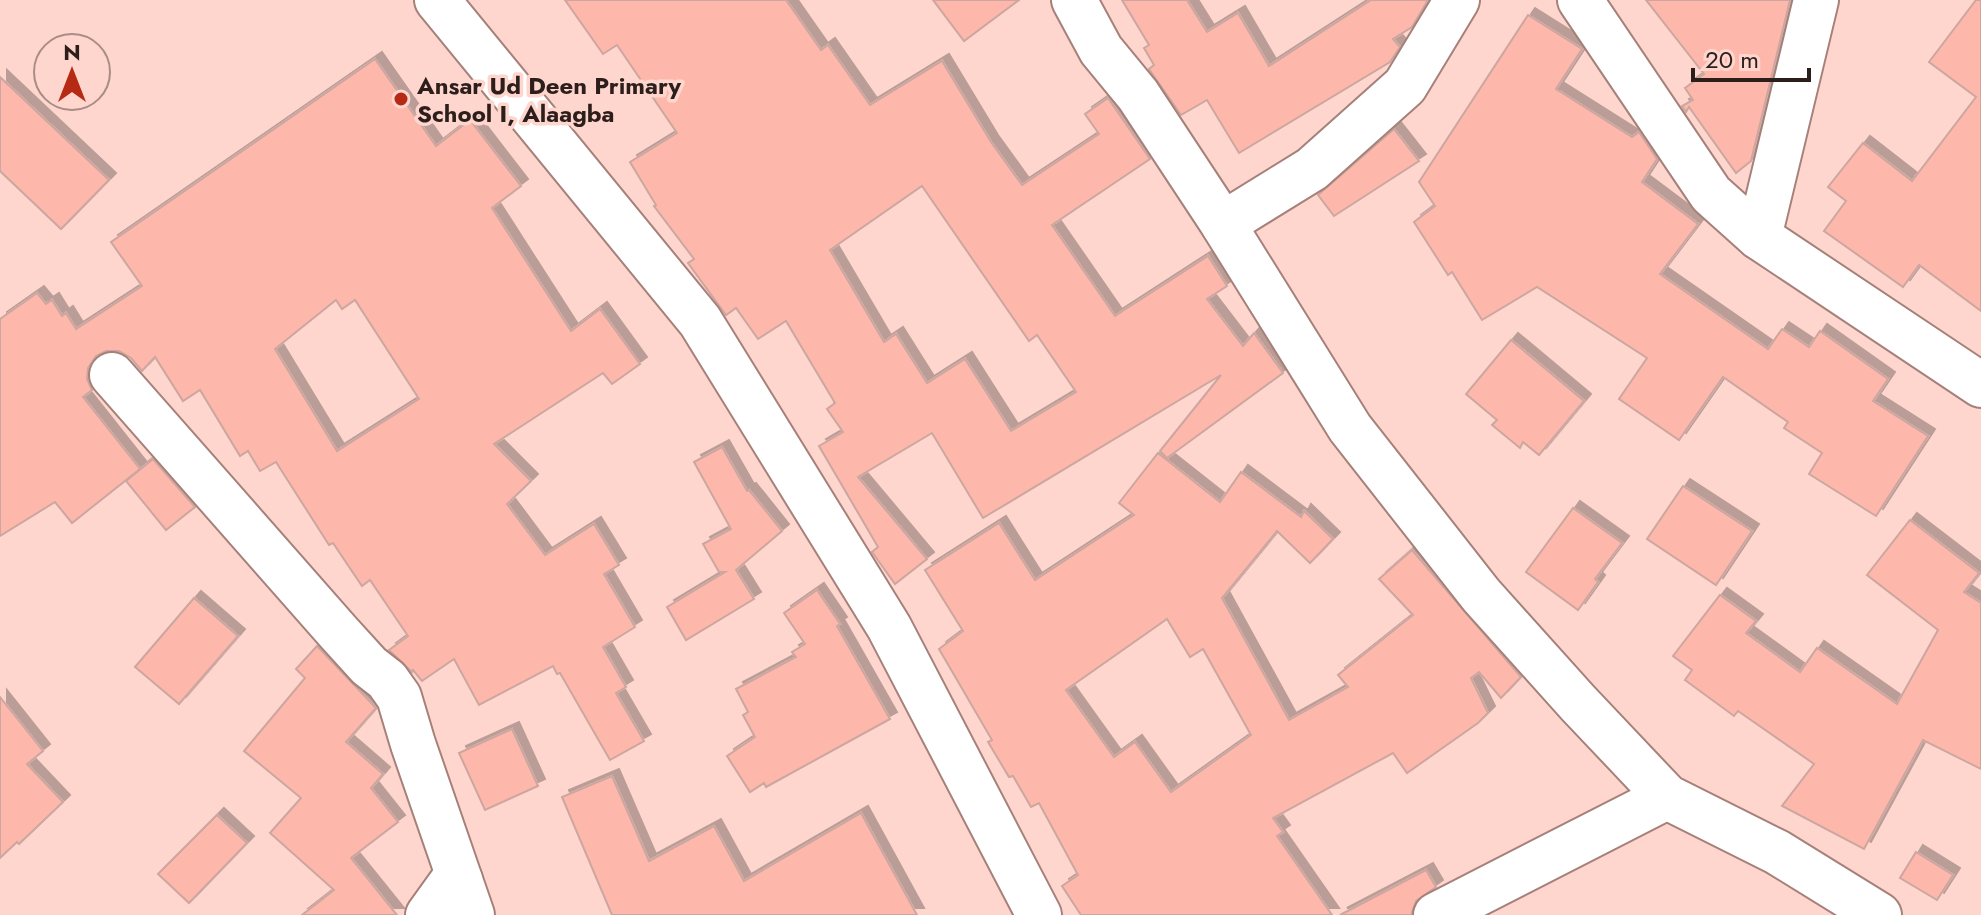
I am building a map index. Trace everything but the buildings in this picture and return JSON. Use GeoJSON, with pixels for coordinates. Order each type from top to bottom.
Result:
{"type":"FeatureCollection","features":[{"type":"Feature","properties":{"kind":"street"},"geometry":{"type":"LineString","coordinates":[[437,0],[700,321],[889,627],[1039,915]]}},
{"type":"Feature","properties":{"kind":"street"},"geometry":{"type":"LineString","coordinates":[[1074,0],[1101,50],[1138,95],[1223,224],[1350,428],[1481,595],[1667,797],[1777,852],[1879,915]]}},
{"type":"Feature","properties":{"kind":"street"},"geometry":{"type":"LineString","coordinates":[[1223,224],[1312,169],[1405,86],[1457,0]]}},
{"type":"Feature","properties":{"kind":"street"},"geometry":{"type":"LineString","coordinates":[[1580,0],[1711,194],[1759,237],[1981,385]]}},
{"type":"Feature","properties":{"kind":"street"},"geometry":{"type":"LineString","coordinates":[[1759,237],[1816,0]]}},
{"type":"Feature","properties":{"kind":"street"},"geometry":{"type":"LineString","coordinates":[[112,375],[399,697],[466,898]]}},
{"type":"Feature","properties":{"kind":"street"},"geometry":{"type":"LineString","coordinates":[[1436,915],[1667,797]]}},
{"type":"Feature","properties":{"kind":"street"},"geometry":{"type":"LineString","coordinates":[[428,915],[451,883],[466,898]]}},
{"type":"Feature","properties":{"kind":"place","name":"Ansar Ud Deen Primary School I, Alaagba"},"geometry":{"type":"Point","coordinates":[401,99]}}]}
